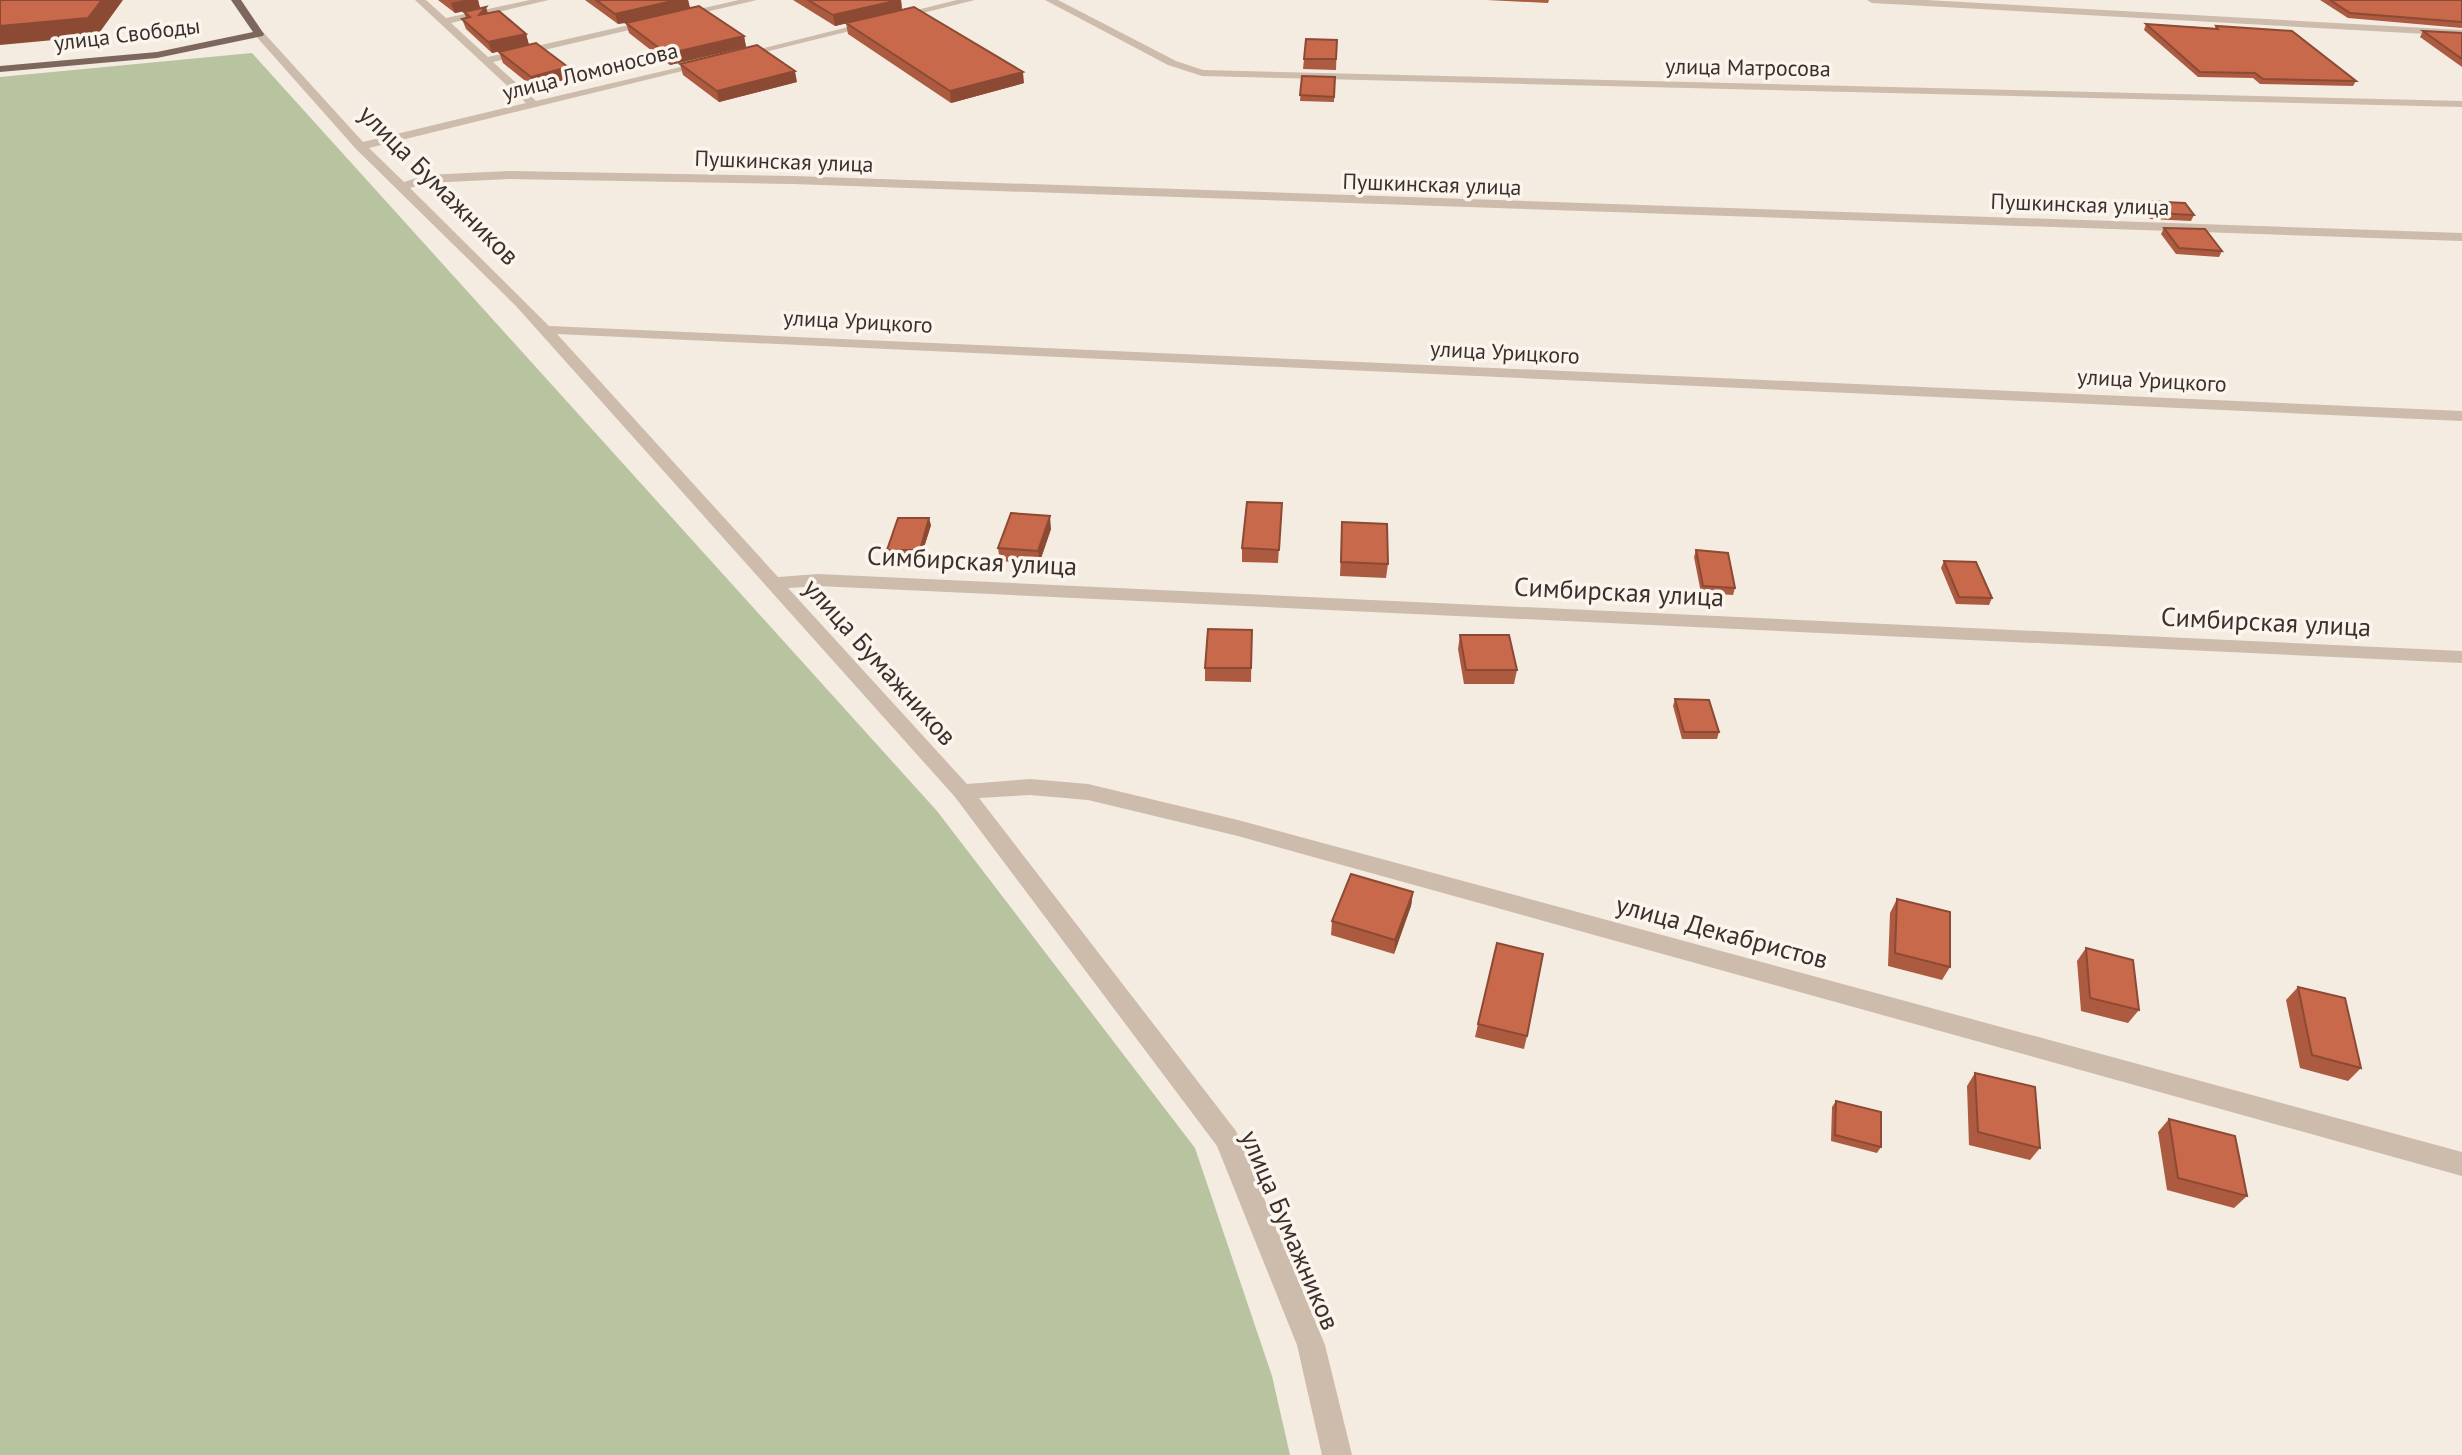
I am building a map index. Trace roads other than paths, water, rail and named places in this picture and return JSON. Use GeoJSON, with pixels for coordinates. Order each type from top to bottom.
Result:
{"type":"FeatureCollection","features":[{"type":"Feature","properties":{"kind":"main road","name":"улица Бумажников"},"geometry":{"type":"LineString","coordinates":[[236,0],[259,34]]}},
{"type":"Feature","properties":{"kind":"main road","name":"улица Свободы"},"geometry":{"type":"LineString","coordinates":[[0,69],[157,55],[259,34]]}},
{"type":"Feature","properties":{"kind":"street"},"geometry":{"type":"LineString","coordinates":[[420,0],[534,105]]}},
{"type":"Feature","properties":{"kind":"street"},"geometry":{"type":"LineString","coordinates":[[443,22],[544,0]]}},
{"type":"Feature","properties":{"kind":"street"},"geometry":{"type":"LineString","coordinates":[[487,60],[752,0]]}},
{"type":"Feature","properties":{"kind":"street","name":"улица Ломоносова"},"geometry":{"type":"LineString","coordinates":[[360,146],[970,0]]}},
{"type":"Feature","properties":{"kind":"street","name":"улица Матросова"},"geometry":{"type":"LineString","coordinates":[[1050,0],[1172,63],[1202,73],[2462,104]]}},
{"type":"Feature","properties":{"kind":"street"},"geometry":{"type":"LineString","coordinates":[[1872,0],[2462,33]]}},
{"type":"Feature","properties":{"kind":"street","name":"улица Бумажников"},"geometry":{"type":"LineString","coordinates":[[259,34],[360,146],[546,330],[962,792],[1227,1139],[1311,1345],[1337,1455]]}},
{"type":"Feature","properties":{"kind":"street","name":"Пушкинская улица"},"geometry":{"type":"LineString","coordinates":[[402,186],[426,179],[509,175],[778,180],[2462,237]]}},
{"type":"Feature","properties":{"kind":"street","name":"улица Урицкого"},"geometry":{"type":"LineString","coordinates":[[546,330],[2462,416]]}},
{"type":"Feature","properties":{"kind":"street","name":"Симбирская улица"},"geometry":{"type":"LineString","coordinates":[[774,583],[818,580],[2462,657]]}},
{"type":"Feature","properties":{"kind":"street","name":"улица Декабристов"},"geometry":{"type":"LineString","coordinates":[[962,792],[1030,787],[1088,792],[1238,828],[2462,1164]]}}]}
